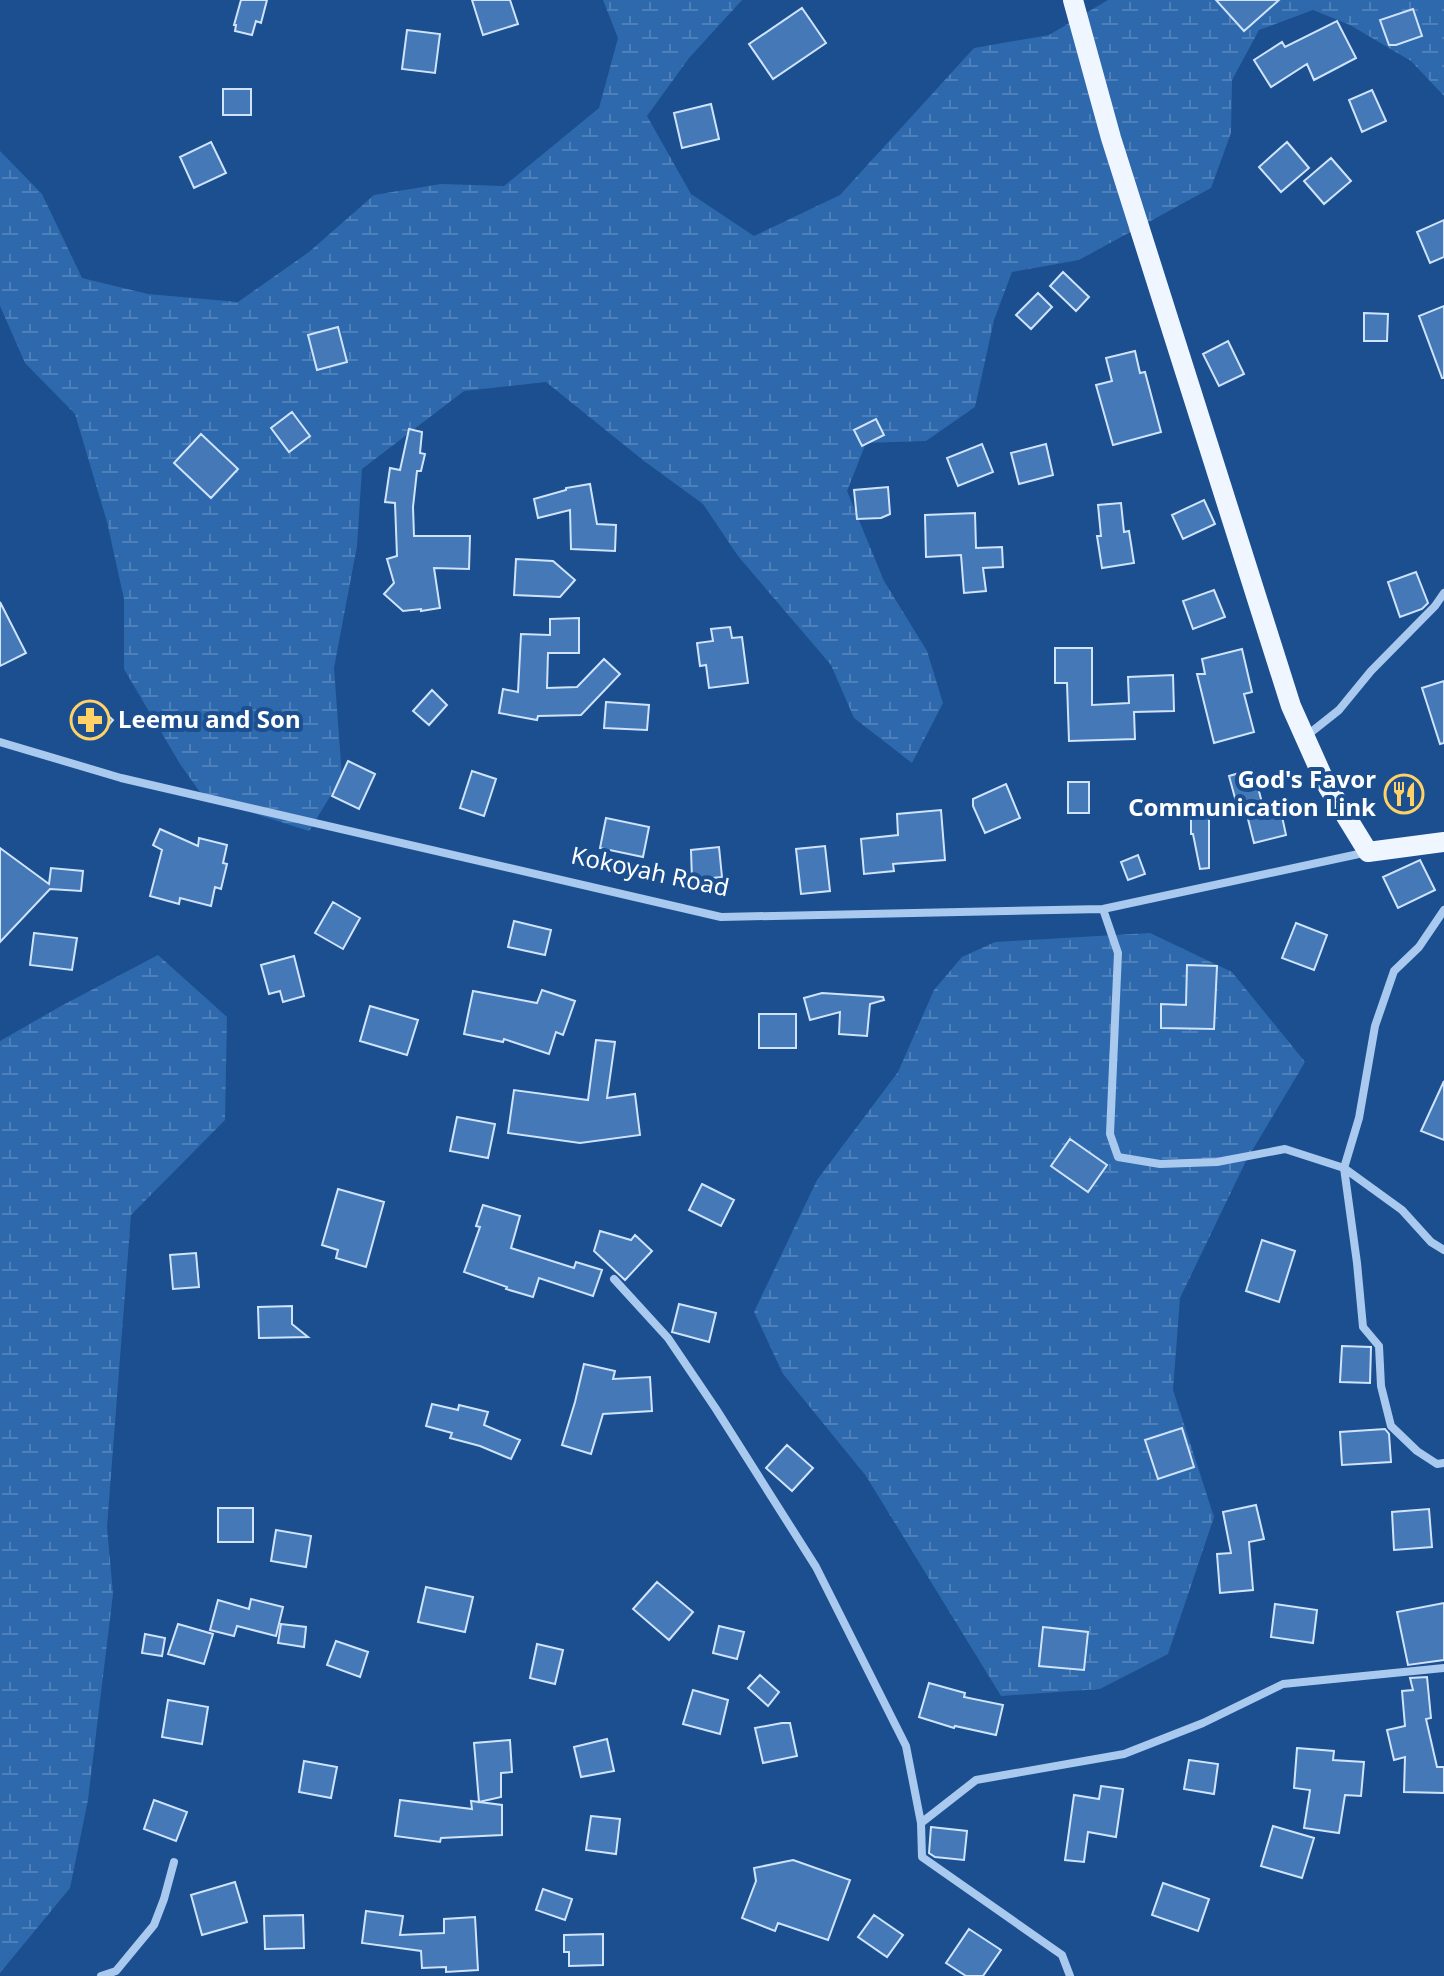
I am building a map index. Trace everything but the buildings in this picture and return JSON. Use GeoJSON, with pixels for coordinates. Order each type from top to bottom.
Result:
{"type":"FeatureCollection","features":[{"type":"Feature","properties":{"kind":"main road"},"geometry":{"type":"LineString","coordinates":[[1073,0],[1111,138],[1291,706],[1325,782],[1368,852]]}},
{"type":"Feature","properties":{"kind":"main road","name":"Kokoyah Road"},"geometry":{"type":"LineString","coordinates":[[1368,852],[1444,842]]}},
{"type":"Feature","properties":{"kind":"street"},"geometry":{"type":"LineString","coordinates":[[1305,738],[1339,710],[1444,593]]}},
{"type":"Feature","properties":{"kind":"street","name":"Kokoyah Road"},"geometry":{"type":"LineString","coordinates":[[0,742],[121,778],[721,917],[1103,909],[1368,852]]}},
{"type":"Feature","properties":{"kind":"street"},"geometry":{"type":"LineString","coordinates":[[1103,909],[1118,953],[1110,1134],[1118,1157],[1160,1164],[1217,1162],[1285,1149],[1344,1168],[1402,1210],[1431,1242],[1444,1250]]}},
{"type":"Feature","properties":{"kind":"street"},"geometry":{"type":"LineString","coordinates":[[1444,910],[1419,947],[1394,971],[1375,1026],[1359,1118],[1344,1168],[1363,1327],[1379,1346],[1381,1386],[1391,1426],[1417,1451],[1437,1464],[1444,1463]]}},
{"type":"Feature","properties":{"kind":"street"},"geometry":{"type":"LineString","coordinates":[[614,1279],[668,1338],[816,1567],[906,1746],[921,1823],[922,1857],[1062,1955],[1070,1976]]}},
{"type":"Feature","properties":{"kind":"street"},"geometry":{"type":"LineString","coordinates":[[921,1823],[976,1780],[1124,1754],[1203,1723],[1283,1684],[1444,1668]]}},
{"type":"Feature","properties":{"kind":"street"},"geometry":{"type":"LineString","coordinates":[[101,1976],[116,1971],[154,1925],[174,1862]]}},
{"type":"Feature","properties":{"kind":"green space"},"geometry":{"type":"Polygon","coordinates":[[[603,0],[742,0],[689,58],[647,116],[691,194],[754,236],[840,195],[974,48],[1049,35],[1108,0],[1444,0],[1444,96],[1411,61],[1350,25],[1313,10],[1259,30],[1232,80],[1231,133],[1211,188],[1079,260],[1012,272],[994,320],[975,407],[926,441],[866,443],[847,491],[884,581],[927,651],[943,703],[912,763],[854,718],[831,665],[738,556],[703,504],[546,382],[464,391],[362,469],[357,546],[334,668],[342,777],[309,831],[207,802],[180,764],[124,669],[124,599],[107,522],[75,414],[25,363],[0,306],[0,151],[42,194],[82,278],[148,294],[238,302],[309,252],[374,195],[441,184],[504,186],[599,108],[618,38],[603,0]]]}},
{"type":"Feature","properties":{"kind":"green space"},"geometry":{"type":"Polygon","coordinates":[[[1150,933],[1232,972],[1305,1062],[1246,1161],[1180,1298],[1173,1390],[1214,1517],[1168,1654],[1100,1689],[1001,1696],[866,1476],[783,1374],[754,1312],[817,1180],[898,1072],[934,990],[962,957],[995,942],[1150,933]]]}},
{"type":"Feature","properties":{"kind":"green space"},"geometry":{"type":"Polygon","coordinates":[[[158,955],[227,1017],[225,1120],[131,1215],[107,1527],[113,1594],[88,1800],[70,1888],[0,1973],[0,1041],[158,955]]]}},
{"type":"Feature","properties":{"kind":"place","name":"Leemu and Son"},"geometry":{"type":"Point","coordinates":[90,720]}},
{"type":"Feature","properties":{"kind":"place","name":"God's Favor Communication Link"},"geometry":{"type":"Point","coordinates":[1404,794]}}]}
